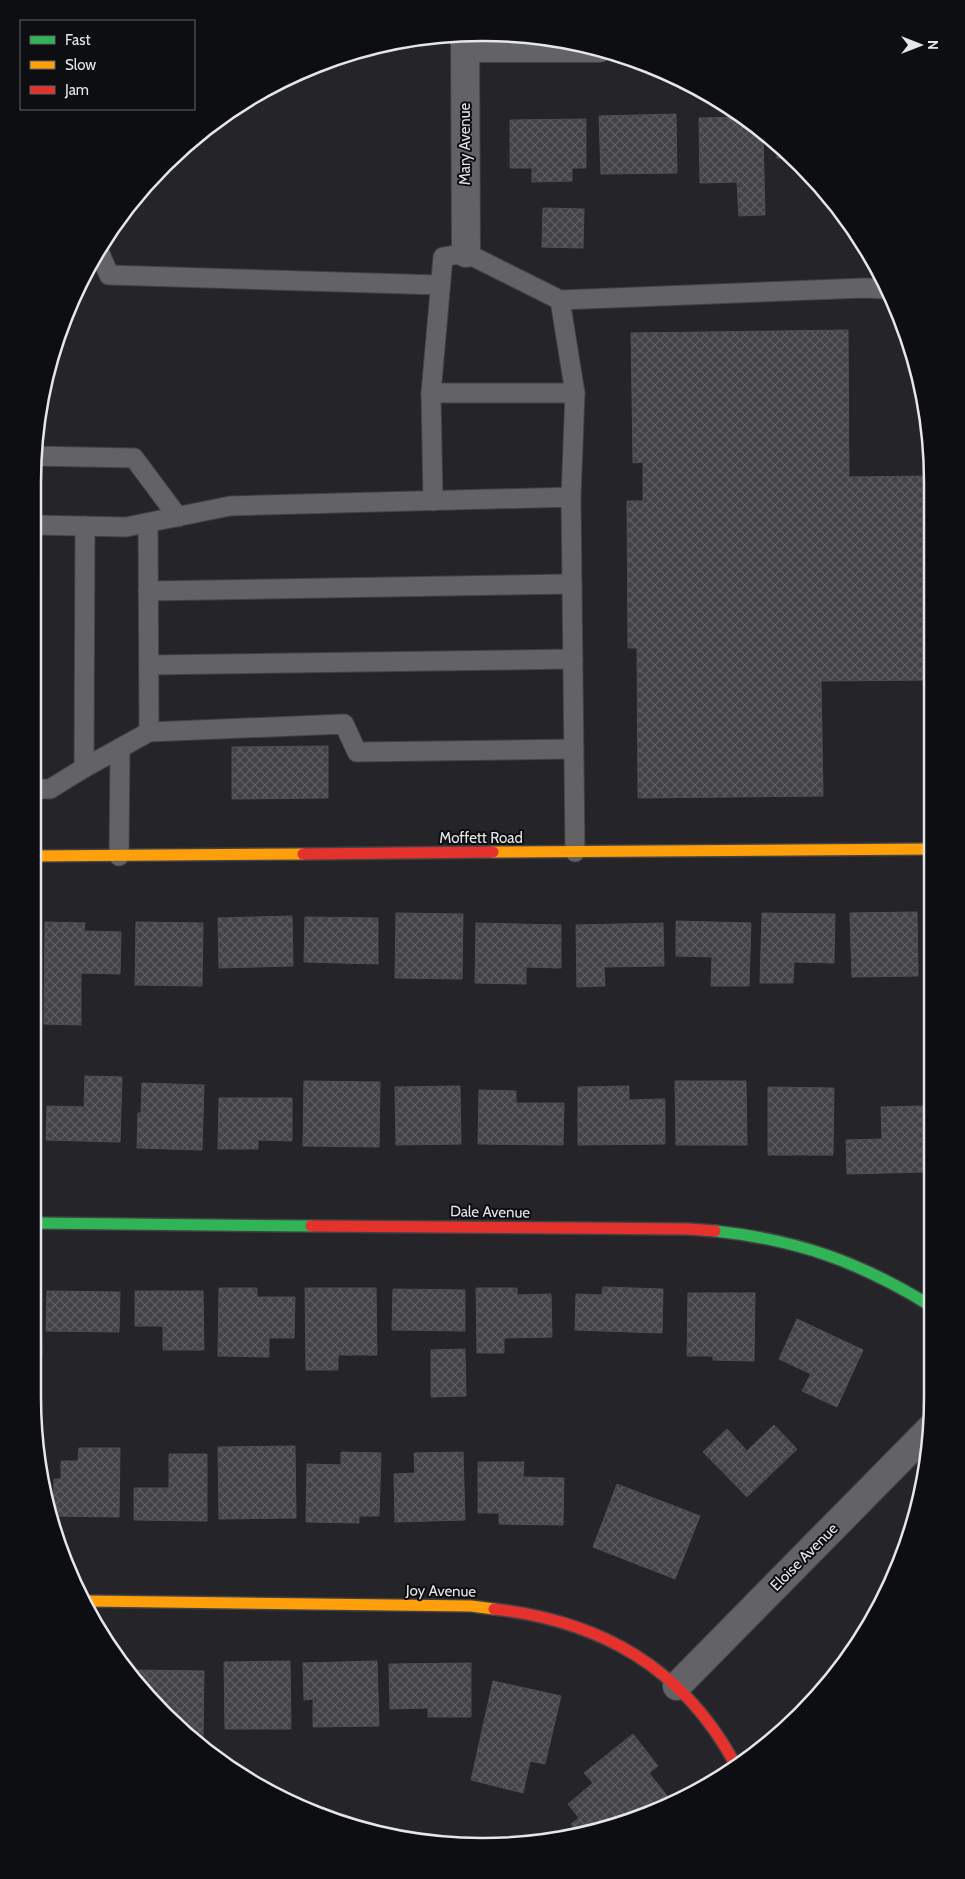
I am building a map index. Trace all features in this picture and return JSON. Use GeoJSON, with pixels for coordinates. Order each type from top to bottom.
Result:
{"type":"FeatureCollection","features":[{"type":"Feature","properties":{"kind":"street"},"geometry":{"type":"LineString","coordinates":[[465,42],[543,45]]}},
{"type":"Feature","properties":{"kind":"street","name":"Mary Avenue"},"geometry":{"type":"LineString","coordinates":[[465,42],[466,253]]}},
{"type":"Feature","properties":{"kind":"street","name":"Moffett Road"},"geometry":{"type":"LineString","coordinates":[[41,856],[924,849]]}},
{"type":"Feature","properties":{"kind":"street","name":"Dale Avenue"},"geometry":{"type":"LineString","coordinates":[[41,1223],[689,1229],[722,1232],[796,1245],[860,1267],[906,1290],[924,1302]]}},
{"type":"Feature","properties":{"kind":"street","name":"Eloise Avenue"},"geometry":{"type":"LineString","coordinates":[[677,1686],[922,1437]]}},
{"type":"Feature","properties":{"kind":"street","name":"Joy Avenue"},"geometry":{"type":"LineString","coordinates":[[92,1601],[471,1606],[516,1610],[556,1620],[600,1636],[645,1661],[677,1686],[708,1719],[733,1760]]}},
{"type":"Feature","properties":{"kind":"lane"},"geometry":{"type":"LineString","coordinates":[[433,501],[431,394],[443,257],[466,253],[560,300],[879,289]]}},
{"type":"Feature","properties":{"kind":"lane"},"geometry":{"type":"LineString","coordinates":[[102,259],[109,275],[440,284]]}},
{"type":"Feature","properties":{"kind":"lane"},"geometry":{"type":"LineString","coordinates":[[560,300],[575,393],[571,497],[575,852]]}},
{"type":"Feature","properties":{"kind":"lane"},"geometry":{"type":"LineString","coordinates":[[431,394],[575,393]]}},
{"type":"Feature","properties":{"kind":"lane"},"geometry":{"type":"LineString","coordinates":[[42,456],[134,458],[178,517]]}},
{"type":"Feature","properties":{"kind":"lane"},"geometry":{"type":"LineString","coordinates":[[41,525],[126,527],[230,506],[571,497]]}},
{"type":"Feature","properties":{"kind":"lane"},"geometry":{"type":"LineString","coordinates":[[148,523],[149,732]]}},
{"type":"Feature","properties":{"kind":"lane"},"geometry":{"type":"LineString","coordinates":[[84,768],[85,526]]}},
{"type":"Feature","properties":{"kind":"lane"},"geometry":{"type":"LineString","coordinates":[[148,591],[572,584]]}},
{"type":"Feature","properties":{"kind":"lane"},"geometry":{"type":"LineString","coordinates":[[149,665],[573,659]]}},
{"type":"Feature","properties":{"kind":"lane"},"geometry":{"type":"LineString","coordinates":[[41,789],[50,789],[149,732],[344,724],[357,752],[574,749]]}},
{"type":"Feature","properties":{"kind":"lane"},"geometry":{"type":"LineString","coordinates":[[119,856],[120,748]]}},
{"type":"Feature","properties":{"kind":"building"},"geometry":{"type":"Polygon","coordinates":[[[676,114],[677,173],[601,174],[599,116],[676,114]]]}},
{"type":"Feature","properties":{"kind":"building"},"geometry":{"type":"Polygon","coordinates":[[[730,117],[763,143],[765,215],[739,216],[737,182],[700,183],[699,118],[730,117]]]}},
{"type":"Feature","properties":{"kind":"building"},"geometry":{"type":"Polygon","coordinates":[[[586,119],[586,168],[572,168],[572,181],[532,182],[532,168],[510,168],[510,120],[586,119]]]}},
{"type":"Feature","properties":{"kind":"building"},"geometry":{"type":"Polygon","coordinates":[[[543,208],[584,209],[583,248],[542,247],[543,208]]]}},
{"type":"Feature","properties":{"kind":"building"},"geometry":{"type":"Polygon","coordinates":[[[848,330],[849,477],[924,476],[924,680],[821,681],[823,796],[638,798],[637,648],[628,648],[627,501],[643,501],[643,462],[633,463],[631,333],[848,330]]]}},
{"type":"Feature","properties":{"kind":"building"},"geometry":{"type":"Polygon","coordinates":[[[328,746],[328,798],[232,799],[232,747],[328,746]]]}},
{"type":"Feature","properties":{"kind":"building"},"geometry":{"type":"Polygon","coordinates":[[[917,912],[918,976],[852,977],[850,913],[917,912]]]}},
{"type":"Feature","properties":{"kind":"building"},"geometry":{"type":"Polygon","coordinates":[[[396,913],[463,914],[462,979],[395,978],[396,913]]]}},
{"type":"Feature","properties":{"kind":"building"},"geometry":{"type":"Polygon","coordinates":[[[762,913],[835,914],[834,963],[794,962],[793,983],[760,983],[762,913]]]}},
{"type":"Feature","properties":{"kind":"building"},"geometry":{"type":"Polygon","coordinates":[[[292,916],[293,966],[219,968],[218,918],[292,916]]]}},
{"type":"Feature","properties":{"kind":"building"},"geometry":{"type":"Polygon","coordinates":[[[305,917],[378,918],[378,964],[304,962],[305,917]]]}},
{"type":"Feature","properties":{"kind":"building"},"geometry":{"type":"Polygon","coordinates":[[[676,921],[751,923],[749,986],[711,986],[712,957],[676,956],[676,921]]]}},
{"type":"Feature","properties":{"kind":"building"},"geometry":{"type":"Polygon","coordinates":[[[45,922],[85,923],[84,931],[121,932],[120,974],[81,973],[81,1025],[44,1024],[45,922]]]}},
{"type":"Feature","properties":{"kind":"building"},"geometry":{"type":"Polygon","coordinates":[[[136,922],[203,923],[202,986],[135,985],[136,922]]]}},
{"type":"Feature","properties":{"kind":"building"},"geometry":{"type":"Polygon","coordinates":[[[476,923],[561,925],[561,968],[526,967],[526,984],[475,983],[476,923]]]}},
{"type":"Feature","properties":{"kind":"building"},"geometry":{"type":"Polygon","coordinates":[[[663,923],[664,966],[604,967],[605,986],[577,987],[576,925],[663,923]]]}},
{"type":"Feature","properties":{"kind":"building"},"geometry":{"type":"Polygon","coordinates":[[[85,1076],[122,1077],[120,1142],[46,1140],[47,1106],[84,1107],[85,1076]]]}},
{"type":"Feature","properties":{"kind":"building"},"geometry":{"type":"Polygon","coordinates":[[[304,1081],[380,1082],[379,1147],[303,1146],[304,1081]]]}},
{"type":"Feature","properties":{"kind":"building"},"geometry":{"type":"Polygon","coordinates":[[[675,1081],[746,1081],[747,1145],[676,1145],[675,1081]]]}},
{"type":"Feature","properties":{"kind":"building"},"geometry":{"type":"Polygon","coordinates":[[[142,1083],[204,1085],[202,1150],[137,1148],[138,1113],[141,1113],[142,1083]]]}},
{"type":"Feature","properties":{"kind":"building"},"geometry":{"type":"Polygon","coordinates":[[[460,1086],[461,1144],[396,1145],[395,1087],[460,1086]]]}},
{"type":"Feature","properties":{"kind":"building"},"geometry":{"type":"Polygon","coordinates":[[[629,1086],[629,1100],[665,1099],[665,1144],[578,1145],[578,1087],[629,1086]]]}},
{"type":"Feature","properties":{"kind":"building"},"geometry":{"type":"Polygon","coordinates":[[[768,1087],[834,1088],[833,1155],[768,1155],[768,1087]]]}},
{"type":"Feature","properties":{"kind":"building"},"geometry":{"type":"Polygon","coordinates":[[[479,1090],[516,1091],[516,1103],[564,1103],[563,1145],[478,1144],[479,1090]]]}},
{"type":"Feature","properties":{"kind":"building"},"geometry":{"type":"Polygon","coordinates":[[[219,1098],[292,1098],[292,1141],[258,1140],[258,1149],[218,1149],[219,1098]]]}},
{"type":"Feature","properties":{"kind":"building"},"geometry":{"type":"Polygon","coordinates":[[[923,1106],[924,1172],[847,1174],[846,1140],[882,1139],[881,1107],[923,1106]]]}},
{"type":"Feature","properties":{"kind":"building"},"geometry":{"type":"Polygon","coordinates":[[[603,1287],[663,1289],[662,1333],[575,1330],[576,1294],[602,1295],[603,1287]]]}},
{"type":"Feature","properties":{"kind":"building"},"geometry":{"type":"Polygon","coordinates":[[[219,1288],[257,1288],[257,1297],[295,1297],[294,1338],[269,1338],[269,1357],[218,1356],[219,1288]]]}},
{"type":"Feature","properties":{"kind":"building"},"geometry":{"type":"Polygon","coordinates":[[[305,1288],[376,1288],[377,1355],[338,1355],[338,1370],[306,1370],[305,1288]]]}},
{"type":"Feature","properties":{"kind":"building"},"geometry":{"type":"Polygon","coordinates":[[[476,1288],[517,1288],[517,1295],[551,1294],[552,1337],[504,1338],[504,1353],[477,1353],[476,1288]]]}},
{"type":"Feature","properties":{"kind":"building"},"geometry":{"type":"Polygon","coordinates":[[[393,1289],[465,1290],[465,1331],[392,1330],[393,1289]]]}},
{"type":"Feature","properties":{"kind":"building"},"geometry":{"type":"Polygon","coordinates":[[[41,1291],[42,1355],[41,1355],[41,1291]]]}},
{"type":"Feature","properties":{"kind":"building"},"geometry":{"type":"Polygon","coordinates":[[[47,1291],[120,1292],[119,1332],[46,1331],[47,1291]]]}},
{"type":"Feature","properties":{"kind":"building"},"geometry":{"type":"Polygon","coordinates":[[[135,1291],[203,1291],[204,1350],[163,1350],[163,1326],[135,1326],[135,1291]]]}},
{"type":"Feature","properties":{"kind":"building"},"geometry":{"type":"Polygon","coordinates":[[[688,1293],[755,1293],[754,1361],[713,1360],[713,1356],[687,1356],[688,1293]]]}},
{"type":"Feature","properties":{"kind":"building"},"geometry":{"type":"Polygon","coordinates":[[[797,1319],[863,1350],[837,1407],[802,1391],[811,1374],[779,1359],[797,1319]]]}},
{"type":"Feature","properties":{"kind":"building"},"geometry":{"type":"Polygon","coordinates":[[[465,1349],[466,1396],[431,1397],[431,1350],[465,1349]]]}},
{"type":"Feature","properties":{"kind":"building"},"geometry":{"type":"Polygon","coordinates":[[[774,1425],[797,1449],[747,1497],[703,1452],[727,1429],[747,1451],[774,1425]]]}},
{"type":"Feature","properties":{"kind":"building"},"geometry":{"type":"Polygon","coordinates":[[[295,1446],[296,1518],[219,1519],[218,1447],[295,1446]]]}},
{"type":"Feature","properties":{"kind":"building"},"geometry":{"type":"Polygon","coordinates":[[[79,1448],[120,1448],[119,1517],[58,1516],[53,1499],[54,1479],[61,1479],[61,1461],[78,1461],[79,1448]]]}},
{"type":"Feature","properties":{"kind":"building"},"geometry":{"type":"Polygon","coordinates":[[[341,1452],[381,1453],[379,1516],[359,1516],[359,1523],[306,1522],[307,1464],[341,1465],[341,1452]]]}},
{"type":"Feature","properties":{"kind":"building"},"geometry":{"type":"Polygon","coordinates":[[[463,1452],[465,1520],[395,1522],[394,1474],[415,1473],[414,1453],[463,1452]]]}},
{"type":"Feature","properties":{"kind":"building"},"geometry":{"type":"Polygon","coordinates":[[[169,1454],[207,1454],[207,1521],[134,1520],[134,1488],[169,1488],[169,1454]]]}},
{"type":"Feature","properties":{"kind":"building"},"geometry":{"type":"Polygon","coordinates":[[[478,1462],[524,1462],[523,1477],[564,1478],[563,1525],[499,1524],[499,1513],[478,1513],[478,1462]]]}},
{"type":"Feature","properties":{"kind":"building"},"geometry":{"type":"Polygon","coordinates":[[[617,1484],[700,1516],[675,1579],[593,1547],[617,1484]]]}},
{"type":"Feature","properties":{"kind":"building"},"geometry":{"type":"Polygon","coordinates":[[[290,1661],[291,1729],[225,1729],[224,1662],[290,1661]]]}},
{"type":"Feature","properties":{"kind":"building"},"geometry":{"type":"Polygon","coordinates":[[[377,1661],[379,1726],[313,1727],[313,1699],[304,1700],[303,1663],[377,1661]]]}},
{"type":"Feature","properties":{"kind":"building"},"geometry":{"type":"Polygon","coordinates":[[[471,1663],[471,1717],[428,1717],[428,1708],[390,1709],[389,1664],[471,1663]]]}},
{"type":"Feature","properties":{"kind":"building"},"geometry":{"type":"Polygon","coordinates":[[[136,1670],[204,1671],[203,1738],[170,1709],[136,1670]]]}},
{"type":"Feature","properties":{"kind":"building"},"geometry":{"type":"Polygon","coordinates":[[[493,1681],[561,1696],[545,1764],[530,1761],[523,1793],[471,1780],[493,1681]]]}},
{"type":"Feature","properties":{"kind":"building"},"geometry":{"type":"Polygon","coordinates":[[[633,1734],[658,1766],[649,1773],[668,1797],[624,1814],[574,1828],[571,1824],[579,1818],[568,1804],[593,1783],[584,1773],[633,1734]]]}},
{"type":"Feature","properties":{"kind":"traffic: fast"},"geometry":{"type":"LineString","coordinates":[[41,1223],[311,1226]]}},
{"type":"Feature","properties":{"kind":"traffic: fast"},"geometry":{"type":"LineString","coordinates":[[715,1231],[774,1240],[828,1255],[879,1277],[924,1302]]}},
{"type":"Feature","properties":{"kind":"traffic: slow"},"geometry":{"type":"LineString","coordinates":[[493,852],[924,849]]}},
{"type":"Feature","properties":{"kind":"traffic: slow"},"geometry":{"type":"LineString","coordinates":[[41,856],[303,854]]}},
{"type":"Feature","properties":{"kind":"traffic: slow"},"geometry":{"type":"LineString","coordinates":[[92,1601],[471,1606],[494,1609]]}},
{"type":"Feature","properties":{"kind":"traffic: jam"},"geometry":{"type":"LineString","coordinates":[[303,854],[493,852]]}},
{"type":"Feature","properties":{"kind":"traffic: jam"},"geometry":{"type":"LineString","coordinates":[[311,1226],[689,1229],[715,1231]]}},
{"type":"Feature","properties":{"kind":"traffic: jam"},"geometry":{"type":"LineString","coordinates":[[494,1609],[533,1615],[569,1625],[603,1638],[634,1654],[663,1675],[689,1700],[713,1729],[733,1760]]}}]}
